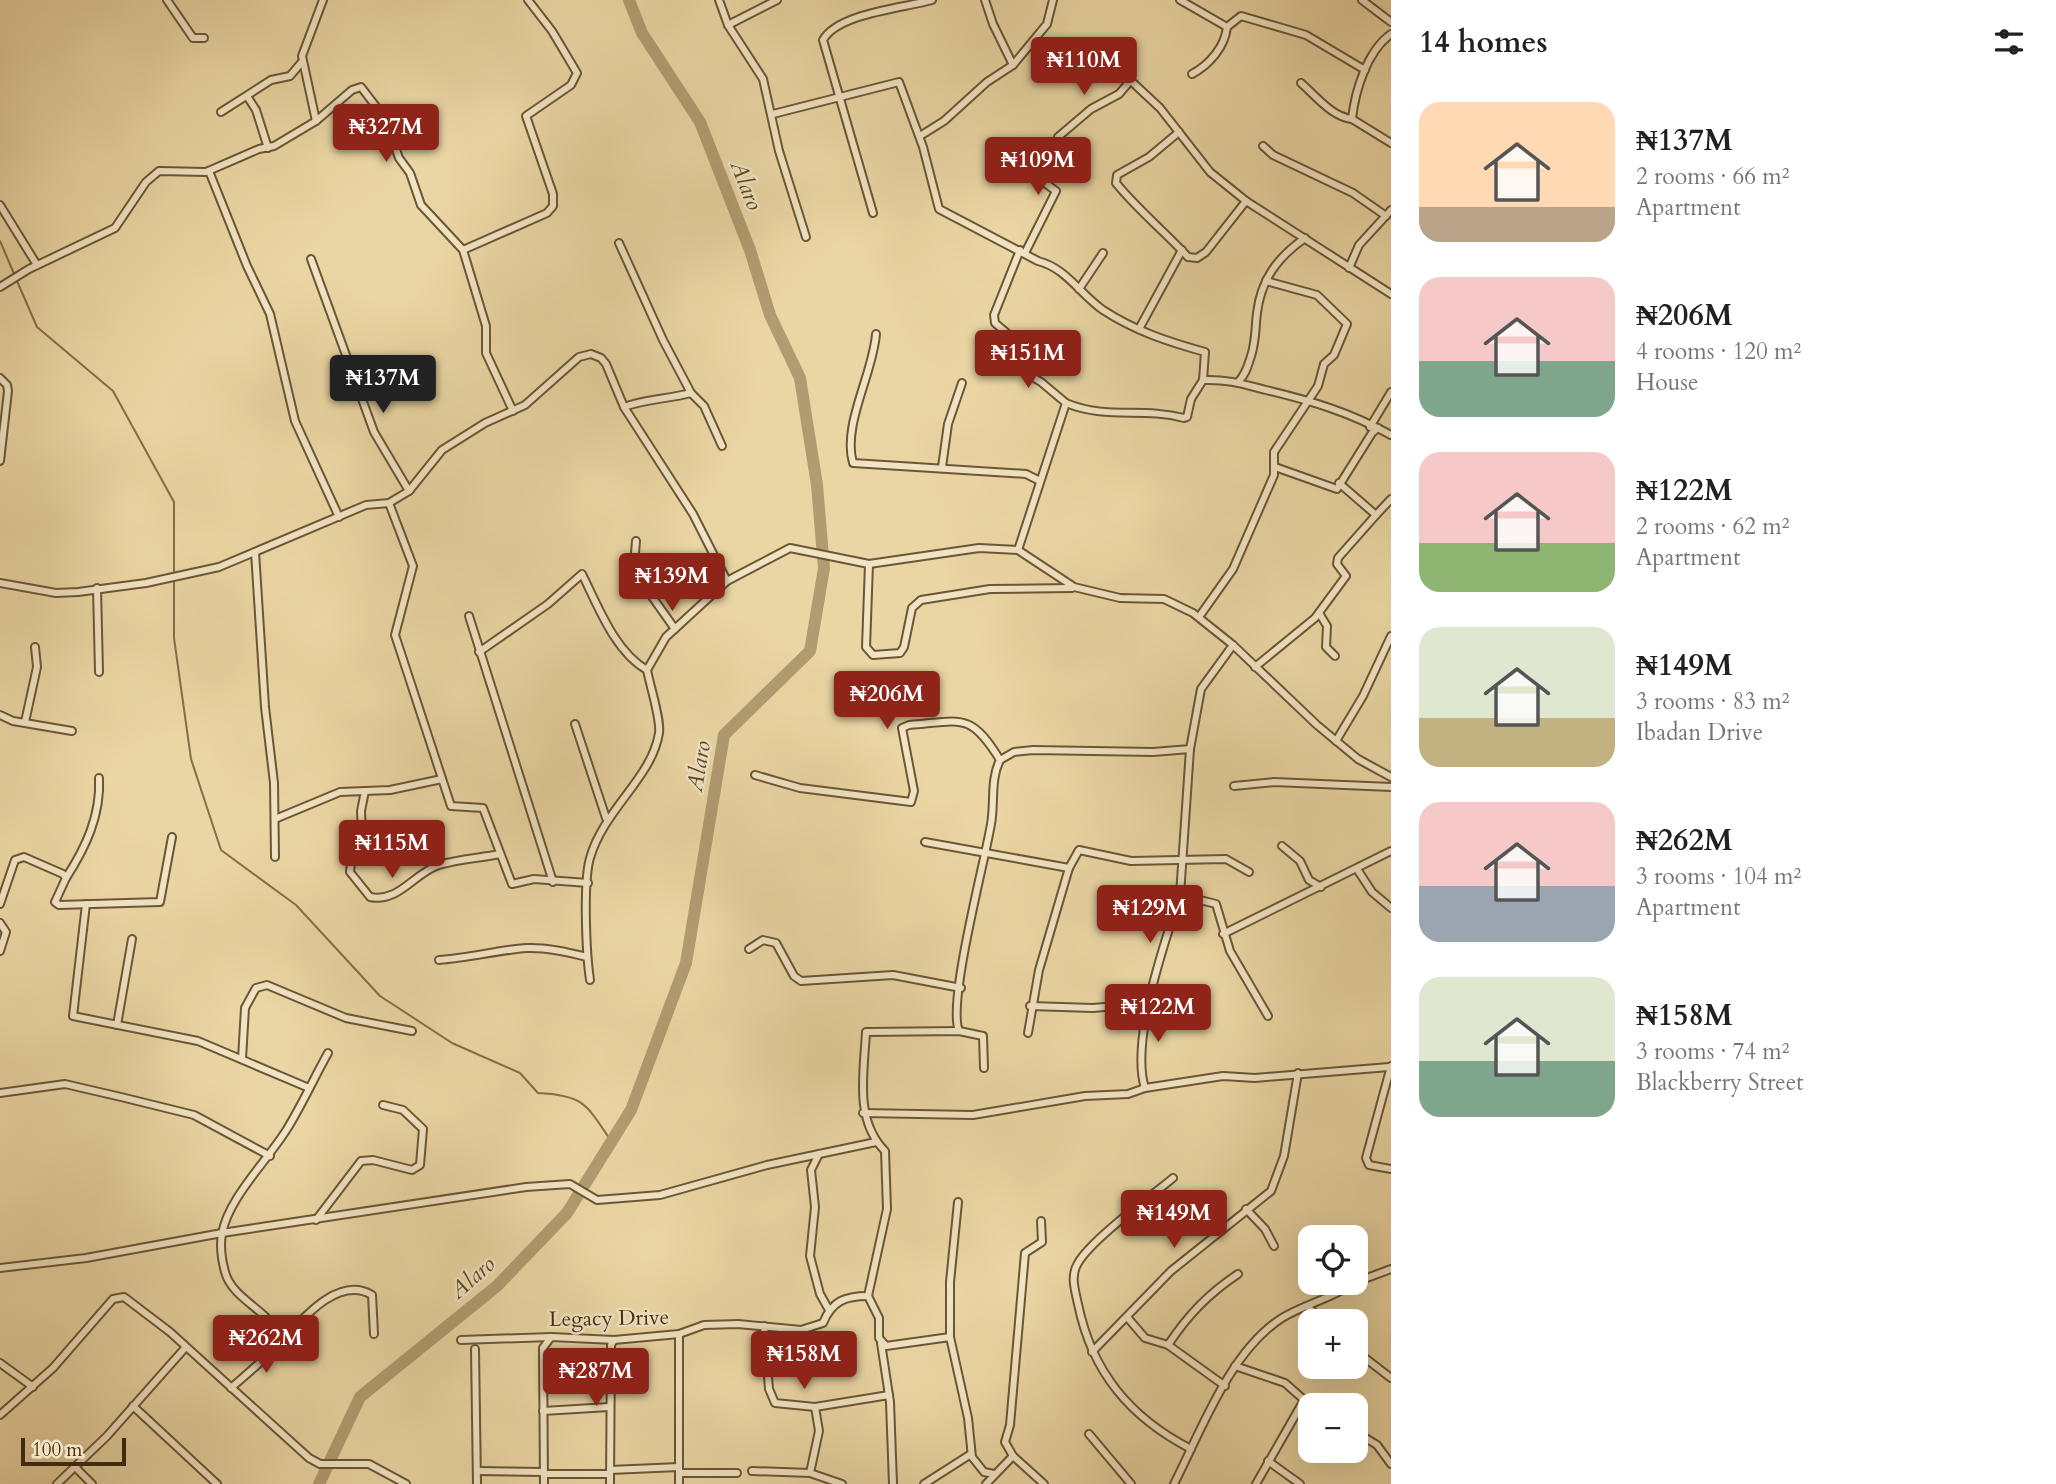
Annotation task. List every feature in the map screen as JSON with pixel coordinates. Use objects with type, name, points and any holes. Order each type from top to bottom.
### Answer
[{"type":"street","points":[[167,0],[193,38],[204,38]]},
{"type":"street","points":[[316,121],[302,63],[306,39],[323,0]]},
{"type":"street","points":[[463,250],[543,215],[553,206],[553,194],[526,116],[571,85],[577,73],[552,31],[528,0]]},
{"type":"street","points":[[719,0],[728,25],[763,79],[773,114],[779,151],[806,237]]},
{"type":"street","points":[[728,25],[777,0]]},
{"type":"street","points":[[887,0],[888,10]]},
{"type":"street","points":[[873,213],[823,48],[826,35],[852,20],[932,0]]},
{"type":"street","points":[[985,0],[993,24],[1013,65]]},
{"type":"street","points":[[920,136],[944,121],[987,82],[1013,65],[1047,24],[1053,0]]},
{"type":"street","points":[[1180,0],[1227,27]]},
{"type":"street","points":[[1362,0],[1391,22]]},
{"type":"street","points":[[1192,75],[1201,70],[1221,47],[1227,27],[1241,16],[1306,35],[1365,70]]},
{"type":"street","points":[[1352,119],[1365,70],[1377,47],[1391,34]]},
{"type":"street","points":[[221,112],[271,80],[290,76],[302,63]]},
{"type":"street","points":[[1115,66],[1160,108],[1210,172],[1246,201],[1391,294]]},
{"type":"street","points":[[1058,137],[1091,109],[1119,94],[1131,80]]},
{"type":"street","points":[[773,114],[899,82],[920,136],[936,205],[1022,251],[1038,261],[1053,264],[1101,308],[1139,329],[1169,344],[1205,352],[1203,380],[1191,398],[1187,417],[1142,411],[1111,415],[1083,410],[1066,403],[1041,382],[1007,362],[1008,334],[995,323],[994,315],[1022,251],[1056,191],[1002,152]]},
{"type":"street","points":[[1301,83],[1342,117],[1352,119],[1391,143]]},
{"type":"street","points":[[0,287],[37,265],[115,228],[146,182],[159,171],[209,171],[268,148],[316,121],[352,90],[363,88],[384,117],[421,205],[463,250],[486,326],[486,353],[513,411]]},
{"type":"street","points":[[247,96],[256,110],[268,148]]},
{"type":"street","points":[[1179,132],[1158,151],[1114,179],[1128,197],[1188,257],[1197,258],[1206,252],[1246,201]]},
{"type":"street","points":[[1263,146],[1273,155],[1389,213],[1359,245],[1349,268]]},
{"type":"street","points":[[209,171],[247,266],[270,314],[295,421],[339,517]]},
{"type":"street","points":[[0,205],[37,265]]},
{"type":"street","points":[[1243,380],[1257,335],[1258,308],[1266,281],[1281,256],[1306,238]]},
{"type":"street","points":[[619,243],[691,393],[704,406],[722,446]]},
{"type":"street","points":[[1139,329],[1182,250]]},
{"type":"street","points":[[1079,289],[1103,253]]},
{"type":"street","points":[[311,259],[374,432],[409,491]]},
{"type":"street","points":[[1199,617],[1233,569],[1275,467],[1274,452],[1318,386],[1324,364],[1336,352],[1347,323],[1317,295],[1266,281]]},
{"type":"street","points":[[876,334],[874,354],[859,400],[851,451],[853,463],[1026,474],[1040,481]]},
{"type":"street","points":[[0,583],[56,593],[157,580],[219,567],[366,505],[389,503],[409,491],[442,450],[485,423],[525,405],[585,354],[601,358],[624,407],[687,503],[727,581]]},
{"type":"street","points":[[0,378],[7,385],[8,391],[0,461]]},
{"type":"street","points":[[1203,380],[1243,380],[1309,399],[1338,412],[1352,414],[1373,429],[1391,435]]},
{"type":"street","points":[[942,467],[948,424],[962,383]]},
{"type":"street","points":[[1275,467],[1337,489],[1373,429],[1391,392]]},
{"type":"street","points":[[624,407],[640,401],[665,400],[691,393]]},
{"type":"street","points":[[1018,550],[1066,403]]},
{"type":"street","points":[[1339,483],[1376,516]]},
{"type":"street","points":[[1255,667],[1319,613],[1346,576],[1337,564],[1338,558],[1391,499]]},
{"type":"street","points":[[389,503],[412,566],[395,635],[451,806],[483,808],[512,884],[534,879],[588,883]]},
{"type":"street","points":[[636,541],[634,565],[641,581],[675,629]]},
{"type":"street","points":[[590,980],[587,957],[590,859],[606,818],[650,762],[659,731],[647,670],[666,637],[727,581],[787,548],[833,554],[869,564],[979,548],[1018,550],[1073,587]]},
{"type":"street","points":[[255,552],[275,819],[275,857]]},
{"type":"street","points":[[869,564],[865,636],[866,647],[873,655],[900,653],[912,608],[921,600],[1000,588],[1073,587],[1120,598],[1164,599],[1199,617],[1233,645],[1294,706],[1358,759],[1391,777]]},
{"type":"street","points":[[479,652],[548,604],[582,574],[634,663],[647,670]]},
{"type":"street","points":[[97,588],[99,672]]},
{"type":"street","points":[[1319,613],[1327,626],[1326,646],[1335,656]]},
{"type":"street","points":[[469,616],[553,882]]},
{"type":"street","points":[[1336,741],[1363,696],[1391,636]]},
{"type":"street","points":[[1145,1088],[1142,1070],[1149,1003],[1180,895],[1180,858],[1186,824],[1190,749],[1201,689],[1233,645]]},
{"type":"street","points":[[25,722],[37,667],[36,647]]},
{"type":"street","points":[[0,715],[72,731]]},
{"type":"street","points":[[755,775],[800,788],[911,802],[914,791],[902,728],[909,724],[960,721],[982,732],[1000,760]]},
{"type":"street","points":[[575,724],[606,818]]},
{"type":"street","points":[[959,1031],[961,988],[991,823],[993,779],[1000,760],[1014,752],[1033,750],[1153,752],[1190,749]]},
{"type":"street","points":[[100,778],[100,804],[80,857],[55,902],[160,902],[172,837]]},
{"type":"street","points":[[275,819],[340,792],[390,790],[442,779]]},
{"type":"street","points":[[1234,786],[1274,782],[1391,787]]},
{"type":"street","points":[[365,791],[361,811],[362,834],[352,854],[350,872],[370,897],[381,900],[395,894],[437,866],[500,854]]},
{"type":"street","points":[[925,842],[1069,868]]},
{"type":"street","points":[[1282,846],[1300,861],[1309,880],[1321,887]]},
{"type":"street","points":[[1028,1033],[1030,1006],[1055,909],[1069,868],[1079,850],[1131,861],[1226,859],[1249,872]]},
{"type":"street","points":[[1223,934],[1391,851]]},
{"type":"street","points":[[0,904],[15,860],[24,857],[63,874],[66,878]]},
{"type":"street","points":[[1357,870],[1372,892],[1391,908]]},
{"type":"street","points":[[1180,895],[1216,904],[1223,934],[1268,1016]]},
{"type":"street","points":[[86,904],[71,1011],[73,1016],[198,1041],[309,1088]]},
{"type":"street","points":[[0,923],[6,932],[0,951]]},
{"type":"street","points":[[117,1025],[132,939]]},
{"type":"street","points":[[749,949],[763,940],[776,943],[794,976],[802,981],[892,975],[961,988]]},
{"type":"street","points":[[439,960],[475,958],[523,948],[564,951],[587,957]]},
{"type":"street","points":[[242,1059],[245,1008],[256,988],[267,985],[346,1018],[412,1031]]},
{"type":"street","points":[[1030,1006],[1093,1008],[1149,1003]]},
{"type":"street","points":[[893,1484],[889,1395],[877,1309],[868,1296],[887,1209],[885,1151],[876,1142],[863,1113],[866,1032],[959,1031],[985,1037],[984,1068]]},
{"type":"street","points":[[281,1342],[272,1324],[251,1307],[229,1280],[222,1254],[222,1233],[242,1194],[270,1156],[328,1053]]},
{"type":"street","points":[[863,1113],[972,1115],[1085,1096],[1128,1094],[1145,1088],[1223,1076],[1255,1078],[1390,1066],[1366,1160],[1375,1167],[1391,1169]]},
{"type":"street","points":[[1093,1352],[1171,1271],[1271,1191],[1284,1156],[1298,1073]]},
{"type":"street","points":[[0,1093],[65,1084],[110,1094],[194,1115],[270,1156]]},
{"type":"street","points":[[316,1220],[361,1161],[373,1160],[412,1170],[420,1165],[423,1129],[403,1110],[383,1104]]},
{"type":"street","points":[[0,1268],[86,1258],[222,1233],[559,1185],[570,1184],[597,1200],[660,1195],[821,1152],[876,1142]]},
{"type":"street","points":[[821,1152],[811,1170],[815,1207],[810,1256],[820,1294],[829,1310]]},
{"type":"street","points":[[1173,1178],[1091,1247],[1077,1264],[1073,1281],[1082,1323],[1093,1352],[1130,1409],[1146,1423],[1191,1450]]},
{"type":"street","points":[[958,1202],[950,1279],[950,1337],[968,1418],[971,1454],[984,1472],[994,1474]]},
{"type":"street","points":[[1246,1209],[1271,1237],[1274,1246]]},
{"type":"street","points":[[1041,1221],[1042,1242],[1025,1253],[1012,1403],[1005,1442],[1013,1456],[1044,1484]]},
{"type":"street","points":[[1368,1277],[1391,1269]]},
{"type":"street","points":[[1168,1345],[1193,1311],[1214,1290],[1238,1274]]},
{"type":"street","points":[[231,1388],[316,1305],[353,1291],[368,1292],[374,1298],[374,1334]]},
{"type":"street","points":[[1174,1484],[1235,1366],[1274,1324],[1338,1295]]},
{"type":"street","name":"Legacy Drive","points":[[461,1340],[551,1337],[614,1340],[679,1334],[704,1325],[811,1329],[823,1323],[829,1310],[841,1299],[868,1296]]},
{"type":"street","points":[[0,1415],[33,1387],[117,1297],[131,1301],[309,1458],[320,1464],[375,1466],[406,1484]]},
{"type":"street","points":[[1127,1317],[1145,1338],[1168,1345],[1225,1386]]},
{"type":"street","points":[[764,1326],[769,1389],[775,1403],[815,1407],[889,1395]]},
{"type":"street","points":[[679,1334],[679,1484]]},
{"type":"street","points":[[544,1484],[543,1348],[551,1337]]},
{"type":"street","points":[[881,1343],[893,1347],[950,1337]]},
{"type":"street","points":[[610,1484],[609,1407],[611,1345],[614,1340]]},
{"type":"street","points":[[57,1484],[185,1348]]},
{"type":"street","points":[[475,1349],[477,1484]]},
{"type":"street","points":[[1368,1360],[1391,1378]]},
{"type":"street","points":[[0,1363],[33,1387]]},
{"type":"street","points":[[1235,1366],[1285,1383],[1298,1395]]},
{"type":"street","points":[[133,1406],[217,1484]]},
{"type":"street","points":[[543,1411],[609,1407]]},
{"type":"street","points":[[810,1473],[819,1431],[815,1407]]},
{"type":"street","points":[[1256,1484],[1298,1410]]},
{"type":"street","points":[[1089,1434],[1131,1484]]},
{"type":"street","points":[[1368,1439],[1377,1445],[1391,1464]]},
{"type":"street","points":[[924,1484],[971,1454]]},
{"type":"street","points":[[986,1484],[1013,1456]]},
{"type":"street","points":[[1269,1461],[1300,1484]]},
{"type":"street","points":[[75,1467],[92,1484]]},
{"type":"street","points":[[477,1471],[544,1473],[679,1470],[737,1473]]},
{"type":"street","points":[[752,1471],[810,1473],[842,1484]]},
{"type":"waterway","name":"Alaro","points":[[319,1484],[360,1397],[497,1286],[567,1213],[631,1110],[686,963],[724,735],[810,651],[824,568],[817,485],[800,378],[770,315],[750,250],[700,122],[642,33],[629,0]]},
{"type":"waterway","points":[[0,241],[15,276]]},
{"type":"waterway","points":[[17,281],[37,327],[113,391],[174,502],[174,574]]},
{"type":"waterway","points":[[174,580],[174,638],[191,759],[221,850],[296,905],[380,996],[452,1043],[520,1073],[538,1093],[565,1096],[583,1104],[611,1141]]}]
